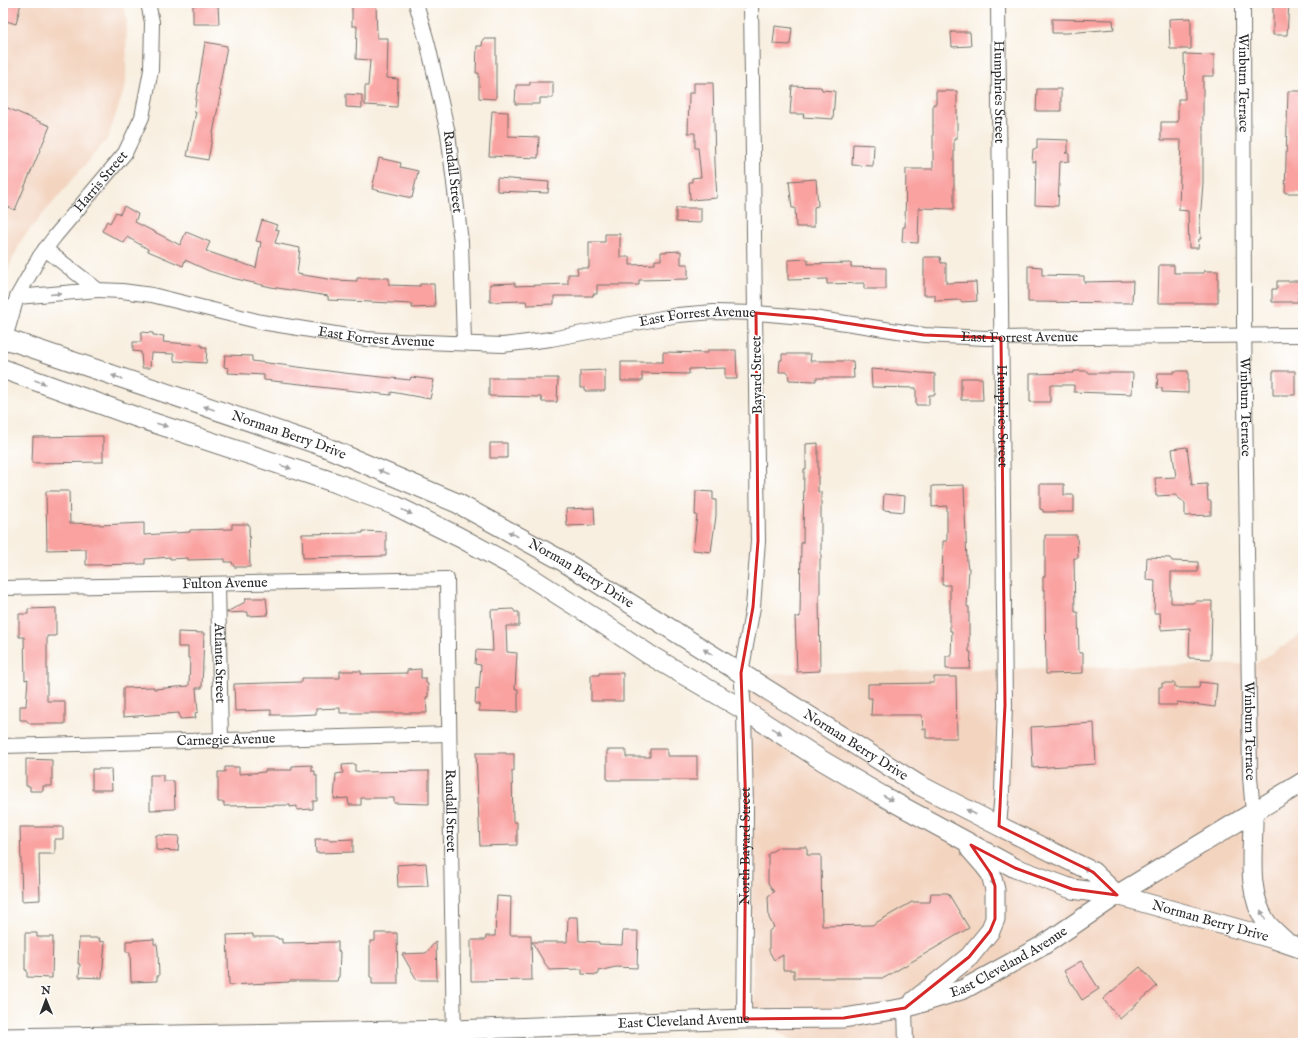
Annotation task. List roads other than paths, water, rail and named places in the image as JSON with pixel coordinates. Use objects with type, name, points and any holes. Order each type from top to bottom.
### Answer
[{"type":"main road","name":"Norman Berry Drive","points":[[4,341],[323,446],[457,503],[561,560],[919,785],[1093,872],[1117,895]]},
{"type":"main road","name":"Norman Berry Drive","points":[[3,369],[139,418],[336,483],[394,505],[459,537],[513,566],[648,654],[744,710],[830,765],[1014,868],[1072,889],[1117,895],[1296,946]]},
{"type":"main road","name":"East Cleveland Avenue","points":[[3,1038],[454,1037],[744,1019],[844,1018],[905,1008],[964,989],[1042,946],[1117,895],[1303,782]]},
{"type":"main road","points":[[1253,812],[1253,879],[1256,902],[1266,923],[1296,946]]},
{"type":"main road","points":[[905,1008],[969,957],[990,931],[995,919],[995,890],[991,874],[960,839]]},
{"type":"street","name":"Harris Street","points":[[4,341],[17,297],[45,249],[125,153],[142,117],[151,70],[152,22],[148,3]]},
{"type":"street","name":"Randall Street","points":[[416,3],[428,46],[448,133],[461,242],[464,343]]},
{"type":"street","name":"Bayard Street","points":[[741,673],[753,607],[758,541],[752,3]]},
{"type":"street","name":"Humphries Street","points":[[998,3],[1004,697],[1002,792],[999,826]]},
{"type":"street","name":"Winburn Terrace","points":[[1243,3],[1244,335],[1250,777],[1253,812]]},
{"type":"street","points":[[45,249],[98,290]]},
{"type":"street","name":"East Forrest Avenue","points":[[17,297],[98,290],[122,291],[152,295],[261,322],[366,339],[503,345],[551,339],[678,315],[714,312],[756,313],[812,318],[924,335],[1001,338],[1303,335]]},
{"type":"street","name":"Randall Street","points":[[447,580],[454,1037]]},
{"type":"street","name":"Fulton Avenue","points":[[3,588],[447,580]]},
{"type":"street","name":"Atlanta Street","points":[[218,584],[221,741]]},
{"type":"street","name":"North Bayard Street","points":[[741,673],[744,710],[746,809],[744,1019]]},
{"type":"street","name":"Carnegie Avenue","points":[[3,746],[450,734]]},
{"type":"street","points":[[905,1008],[906,1043]]}]
